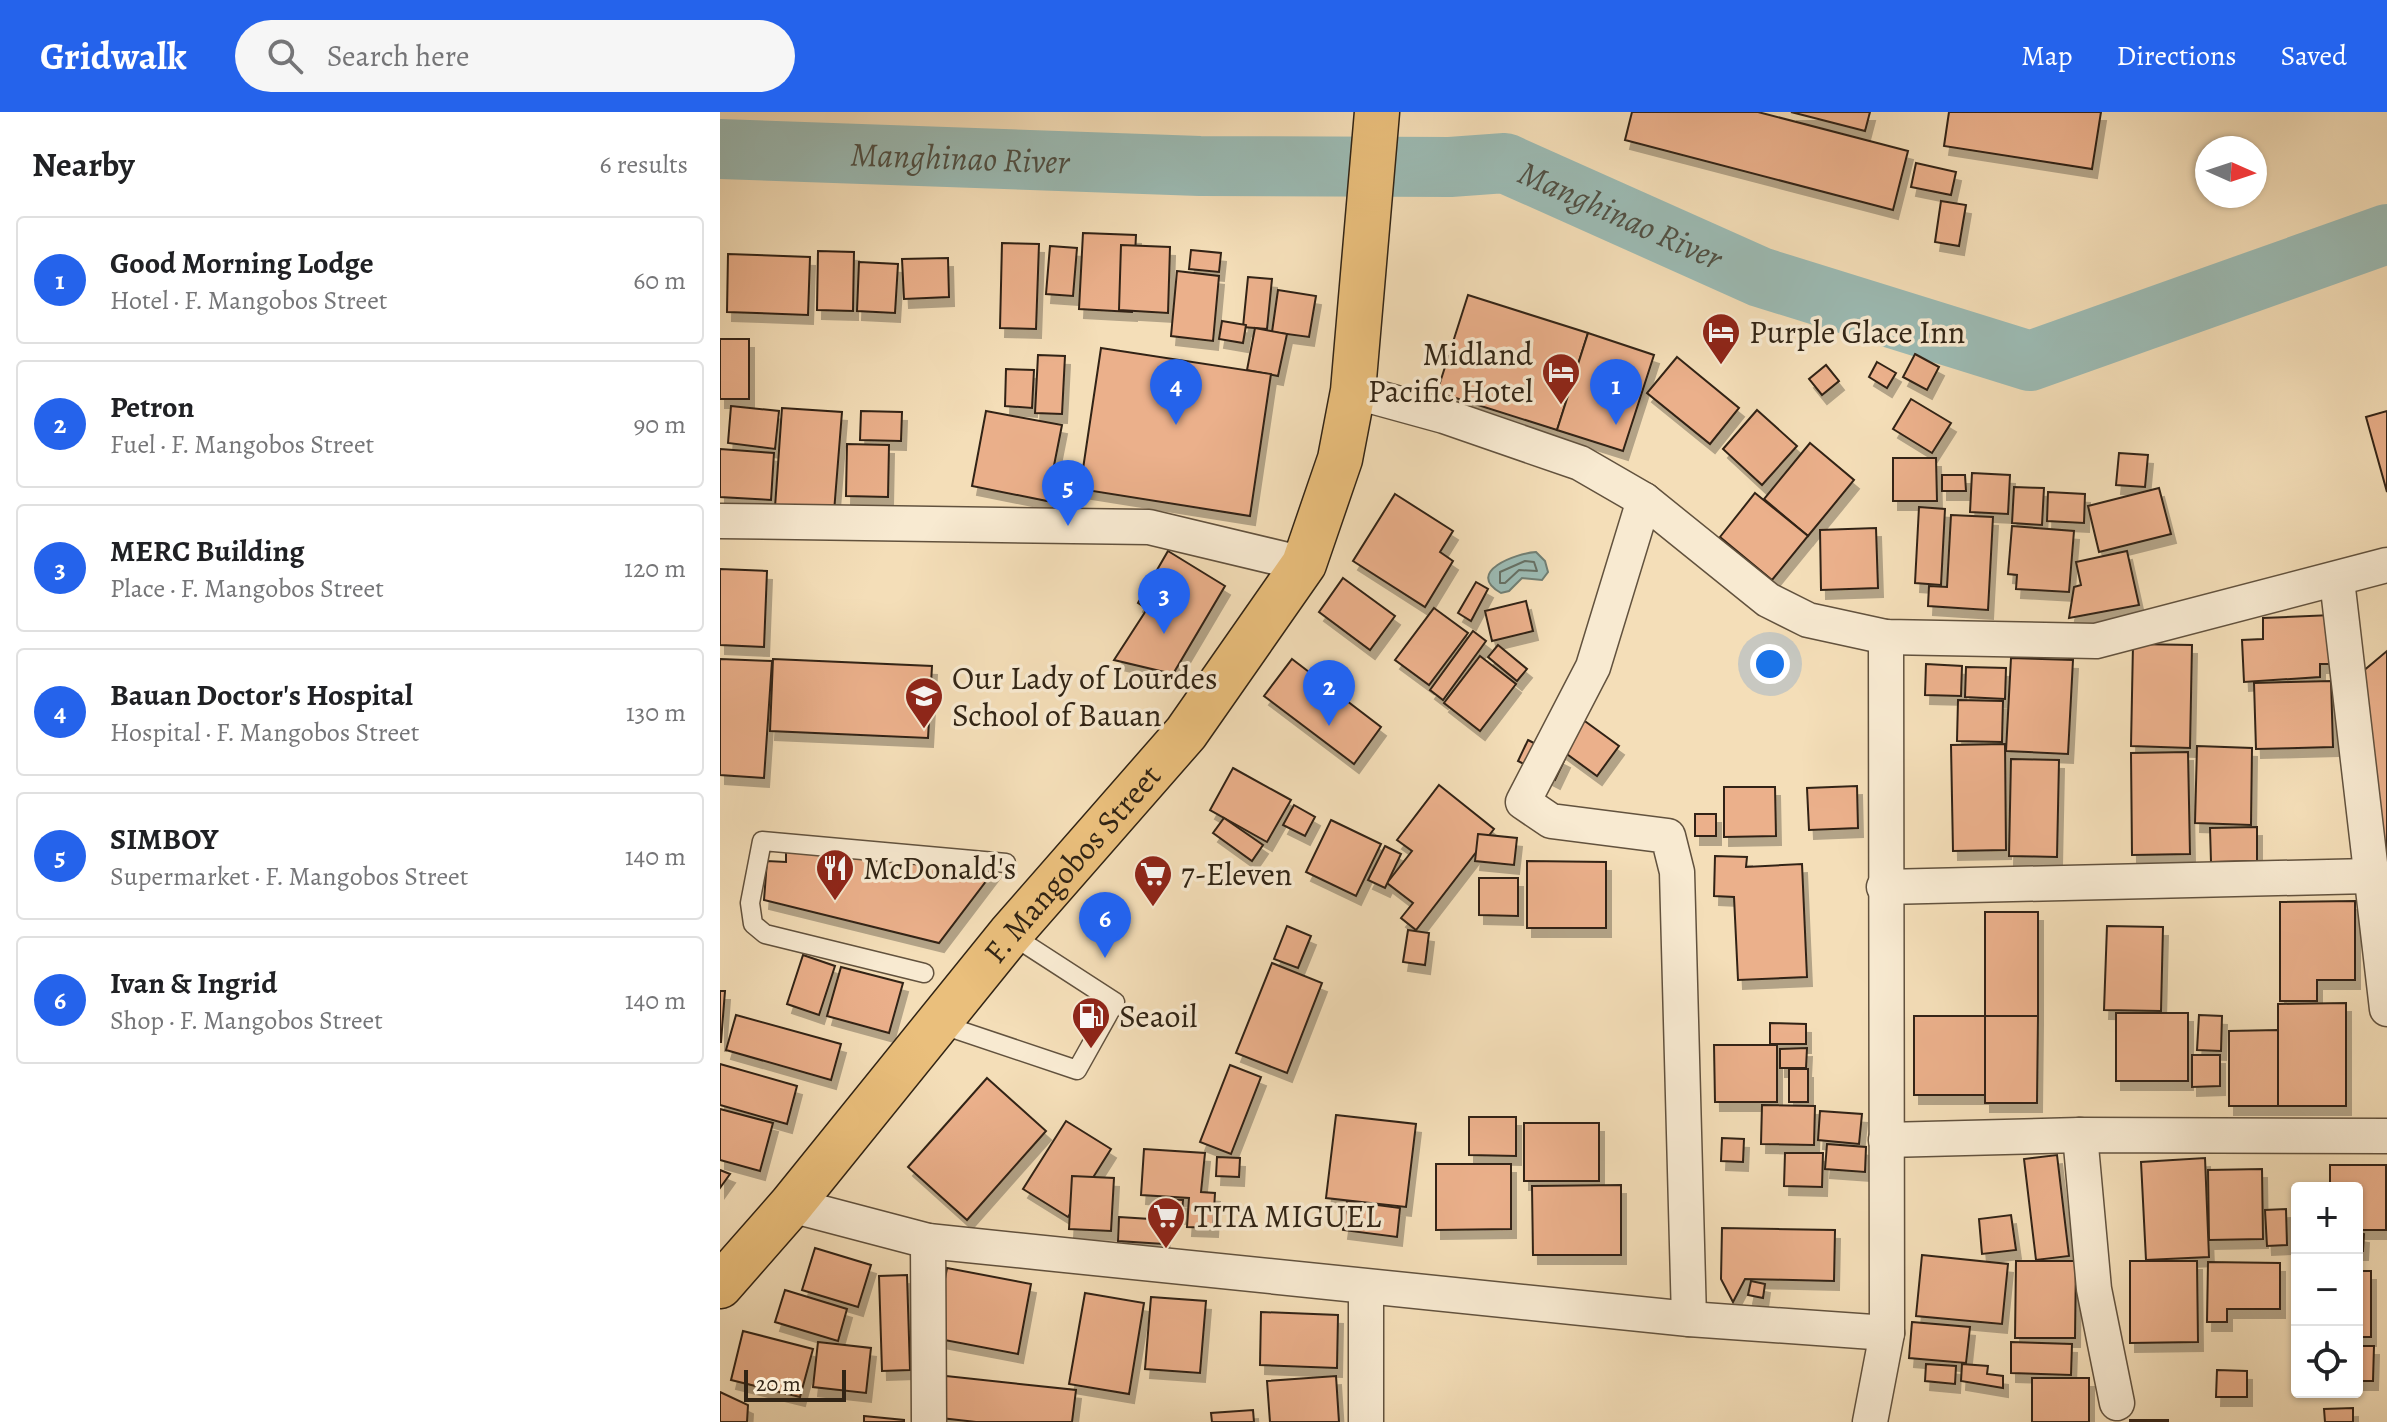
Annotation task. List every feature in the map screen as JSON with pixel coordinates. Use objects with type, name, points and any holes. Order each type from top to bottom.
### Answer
[{"type":"main road","name":"F. Mangobos Street","points":[[720,1286],[791,1205],[1010,934],[1186,733],[1304,564],[1340,459],[1353,391],[1377,115]]},
{"type":"street","points":[[1353,391],[1444,416],[1580,463],[1644,500],[1768,600],[1808,620],[1886,637],[2096,641],[2387,565]]},
{"type":"street","points":[[1644,500],[1593,667],[1523,802],[1551,821],[1668,836],[1677,872],[1689,1319]]},
{"type":"street","points":[[720,521],[1149,527],[1304,564]]},
{"type":"street","points":[[2337,580],[2387,1009]]},
{"type":"street","points":[[1870,1422],[1887,1333],[1886,637]]},
{"type":"street","points":[[1884,887],[2370,876]]},
{"type":"street","points":[[1886,1140],[2080,1135],[2387,1136]]},
{"type":"street","points":[[2080,1135],[2094,1289],[2117,1403]]},
{"type":"street","points":[[791,1205],[928,1241],[1689,1319],[1887,1333]]},
{"type":"street","points":[[928,1241],[929,1422]]},
{"type":"street","points":[[1366,1287],[1366,1422]]},
{"type":"lane","points":[[924,973],[765,934],[753,924],[750,903],[762,841],[1006,863]]},
{"type":"lane","points":[[940,1024],[1077,1070],[1115,1002],[1010,934]]},
{"type":"water","points":[[1536,552],[1545,561],[1548,572],[1542,580],[1522,578],[1509,591],[1501,593],[1491,585],[1488,578],[1498,565]]},
{"type":"building","points":[[1632,112],[1758,112],[1908,151],[1893,210],[1625,140]]},
{"type":"building","points":[[1791,112],[1870,112],[1865,131]]},
{"type":"building","points":[[1949,112],[2101,112],[2092,169],[1944,146]]},
{"type":"building","points":[[1916,163],[1956,172],[1951,195],[1911,187]]},
{"type":"building","points":[[1941,201],[1966,205],[1959,246],[1935,242]]},
{"type":"building","points":[[1083,233],[1136,235],[1132,312],[1079,309]]},
{"type":"building","points":[[1002,243],[1039,244],[1036,329],[1000,328]]},
{"type":"building","points":[[1121,245],[1170,247],[1168,313],[1119,310]]},
{"type":"building","points":[[1050,246],[1077,248],[1073,296],[1046,294]]},
{"type":"building","points":[[1191,250],[1221,253],[1219,272],[1189,269]]},
{"type":"building","points":[[818,251],[854,252],[853,311],[817,310]]},
{"type":"building","points":[[728,254],[810,257],[808,315],[727,312]]},
{"type":"building","points":[[948,258],[949,297],[904,299],[902,259]]},
{"type":"building","points":[[859,262],[898,264],[895,313],[857,311]]},
{"type":"building","points":[[1177,271],[1219,276],[1213,341],[1171,336]]},
{"type":"building","points":[[1248,277],[1272,279],[1267,329],[1243,327]]},
{"type":"building","points":[[1278,290],[1316,296],[1309,337],[1272,332]]},
{"type":"building","points":[[1468,295],[1588,333],[1557,430],[1437,392]]},
{"type":"building","points":[[1222,321],[1246,325],[1243,343],[1219,339]]},
{"type":"building","points":[[1255,328],[1287,334],[1278,376],[1247,370]]},
{"type":"building","points":[[1588,333],[1654,355],[1623,451],[1557,430]]},
{"type":"building","points":[[720,339],[749,339],[749,399],[720,399]]},
{"type":"building","points":[[1101,348],[1271,374],[1250,516],[1080,489]]},
{"type":"building","points":[[1915,354],[1939,367],[1927,390],[1903,377]]},
{"type":"building","points":[[1038,355],[1065,356],[1062,414],[1035,413]]},
{"type":"building","points":[[1677,357],[1739,408],[1710,444],[1647,393]]},
{"type":"building","points":[[1877,362],[1896,373],[1887,388],[1869,377]]},
{"type":"building","points":[[1826,365],[1839,381],[1822,395],[1809,379]]},
{"type":"building","points":[[1006,369],[1034,370],[1032,408],[1005,406]]},
{"type":"building","points":[[1911,399],[1951,423],[1932,453],[1893,429]]},
{"type":"building","points":[[731,406],[779,411],[775,449],[728,443]]},
{"type":"building","points":[[782,408],[842,412],[834,512],[775,507]]},
{"type":"building","points":[[1757,410],[1797,446],[1762,485],[1723,449]]},
{"type":"building","points":[[861,411],[902,412],[901,441],[860,440]]},
{"type":"building","points":[[986,411],[1062,425],[1047,501],[972,486]]},
{"type":"building","points":[[2387,411],[2387,492],[2366,417]]},
{"type":"building","points":[[1810,443],[1854,480],[1808,536],[1764,499]]},
{"type":"building","points":[[847,444],[889,445],[888,497],[846,496]]},
{"type":"building","points":[[720,449],[774,453],[771,500],[720,497]]},
{"type":"building","points":[[2119,453],[2148,455],[2145,487],[2116,485]]},
{"type":"building","points":[[1893,458],[1936,458],[1937,501],[1893,501]]},
{"type":"building","points":[[1972,473],[2010,475],[2008,514],[1970,512]]},
{"type":"building","points":[[1942,475],[1965,475],[1966,491],[1942,491]]},
{"type":"building","points":[[2014,487],[2044,488],[2042,525],[2012,523]]},
{"type":"building","points":[[2159,488],[2171,534],[2099,552],[2088,506]]},
{"type":"building","points":[[2048,492],[2085,494],[2084,523],[2047,521]]},
{"type":"building","points":[[1755,493],[1808,536],[1772,580],[1720,537]]},
{"type":"building","points":[[1395,494],[1453,531],[1440,552],[1453,561],[1425,607],[1353,561]]},
{"type":"building","points":[[1919,507],[1945,509],[1941,585],[1915,583]]},
{"type":"building","points":[[1951,515],[1993,517],[1988,610],[1928,606],[1929,586],[1947,587]]},
{"type":"building","points":[[2012,526],[2074,531],[2069,592],[2016,589],[2017,575],[2008,574]]},
{"type":"building","points":[[1876,528],[1878,588],[1821,590],[1820,530]]},
{"type":"building","points":[[1168,551],[1225,586],[1173,674],[1114,660],[1147,609],[1138,603]]},
{"type":"building","points":[[2127,551],[2139,605],[2069,618],[2074,587],[2081,585],[2076,562]]},
{"type":"building","points":[[720,569],[767,571],[764,647],[720,645]]},
{"type":"building","points":[[1343,578],[1395,616],[1370,650],[1319,612]]},
{"type":"building","points":[[1476,582],[1488,589],[1471,621],[1458,613]]},
{"type":"building","points":[[1526,601],[1533,631],[1492,641],[1485,611]]},
{"type":"building","points":[[1434,608],[1468,633],[1429,685],[1395,660]]},
{"type":"building","points":[[2332,615],[2334,664],[2320,664],[2320,677],[2244,682],[2242,640],[2263,639],[2263,618]]},
{"type":"building","points":[[1473,631],[1486,641],[1443,700],[1430,690]]},
{"type":"building","points":[[2133,644],[2192,645],[2190,748],[2131,746]]},
{"type":"building","points":[[1498,645],[1527,669],[1517,681],[1488,657]]},
{"type":"building","points":[[2387,651],[2387,877],[2349,683]]},
{"type":"building","points":[[1480,656],[1516,684],[1480,731],[1444,703]]},
{"type":"building","points":[[2011,658],[2073,660],[2068,754],[2006,751]]},
{"type":"building","points":[[720,659],[772,661],[764,778],[720,775]]},
{"type":"building","points":[[773,659],[932,666],[928,738],[770,731]]},
{"type":"building","points":[[1292,659],[1381,727],[1354,764],[1264,696]]},
{"type":"building","points":[[1926,664],[1962,666],[1961,696],[1925,695]]},
{"type":"building","points":[[1966,667],[2006,668],[2005,699],[1965,697]]},
{"type":"building","points":[[2331,681],[2333,747],[2256,749],[2254,683]]},
{"type":"building","points":[[1958,700],[2003,701],[2002,742],[1957,741]]},
{"type":"building","points":[[1571,711],[1619,746],[1597,776],[1549,741]]},
{"type":"building","points":[[1528,740],[1565,759],[1555,780],[1518,761]]},
{"type":"building","points":[[2005,744],[2006,850],[1953,851],[1951,745]]},
{"type":"building","points":[[2197,746],[2252,748],[2251,825],[2195,823]]},
{"type":"building","points":[[2188,752],[2190,854],[2132,855],[2131,753]]},
{"type":"building","points":[[2011,759],[2059,760],[2057,857],[2009,856]]},
{"type":"building","points":[[1233,768],[1291,800],[1267,842],[1210,810]]},
{"type":"building","points":[[1439,785],[1494,829],[1416,930],[1401,918],[1413,903],[1387,883],[1412,851],[1397,840]]},
{"type":"building","points":[[1857,786],[1858,828],[1809,830],[1807,788]]},
{"type":"building","points":[[1724,787],[1775,787],[1776,836],[1724,837]]},
{"type":"building","points":[[1294,805],[1315,817],[1305,836],[1283,825]]},
{"type":"building","points":[[1695,814],[1716,814],[1716,836],[1695,836]]},
{"type":"building","points":[[1224,818],[1263,845],[1252,861],[1213,833]]},
{"type":"building","points":[[1331,820],[1381,844],[1356,896],[1306,872]]},
{"type":"building","points":[[2257,827],[2257,861],[2211,862],[2210,828]]},
{"type":"building","points":[[1478,834],[1517,838],[1514,865],[1475,861]]},
{"type":"building","points":[[1385,846],[1401,854],[1385,888],[1368,880]]},
{"type":"building","points":[[786,848],[996,868],[939,943],[764,900],[767,861],[786,862]]},
{"type":"building","points":[[1715,856],[1747,857],[1746,867],[1802,864],[1807,977],[1738,980],[1734,897],[1714,896]]},
{"type":"building","points":[[1527,861],[1606,862],[1606,928],[1527,928]]},
{"type":"building","points":[[1479,878],[1518,878],[1518,916],[1479,915]]},
{"type":"building","points":[[2355,901],[2355,980],[2317,980],[2317,1001],[2280,1001],[2280,902]]},
{"type":"building","points":[[1985,912],[2038,912],[2038,1016],[1985,1016]]},
{"type":"building","points":[[1287,926],[1311,936],[1298,968],[1274,959]]},
{"type":"building","points":[[2107,926],[2163,927],[2161,1011],[2104,1010]]},
{"type":"building","points":[[1408,930],[1429,933],[1425,965],[1403,962]]},
{"type":"building","points":[[803,955],[835,966],[819,1015],[787,1004]]},
{"type":"building","points":[[1272,963],[1322,983],[1287,1073],[1236,1053]]},
{"type":"building","points":[[841,967],[903,983],[889,1033],[827,1016]]},
{"type":"building","points":[[720,991],[725,991],[721,1042],[720,1042]]},
{"type":"building","points":[[2346,1003],[2346,1106],[2278,1106],[2278,1004]]},
{"type":"building","points":[[2116,1013],[2188,1013],[2188,1081],[2116,1081]]},
{"type":"building","points":[[736,1015],[841,1044],[831,1080],[726,1050]]},
{"type":"building","points":[[2199,1015],[2222,1016],[2221,1051],[2197,1050]]},
{"type":"building","points":[[1914,1016],[1985,1016],[1985,1095],[1914,1095]]},
{"type":"building","points":[[1985,1016],[2038,1016],[2037,1103],[1985,1103]]},
{"type":"building","points":[[1770,1023],[1806,1024],[1806,1044],[1770,1044]]},
{"type":"building","points":[[2278,1030],[2278,1106],[2229,1106],[2229,1031]]},
{"type":"building","points":[[1714,1045],[1777,1045],[1777,1102],[1715,1102]]},
{"type":"building","points":[[1807,1048],[1806,1068],[1780,1068],[1780,1049]]},
{"type":"building","points":[[2192,1055],[2220,1055],[2220,1086],[2192,1087]]},
{"type":"building","points":[[720,1064],[797,1086],[787,1124],[720,1105]]},
{"type":"building","points":[[1230,1065],[1261,1077],[1231,1154],[1200,1142]]},
{"type":"building","points":[[1789,1069],[1808,1069],[1808,1102],[1789,1102]]},
{"type":"building","points":[[987,1078],[1046,1131],[967,1220],[908,1167]]},
{"type":"building","points":[[1762,1105],[1815,1106],[1814,1145],[1761,1144]]},
{"type":"building","points":[[720,1109],[773,1123],[760,1171],[720,1160]]},
{"type":"building","points":[[1820,1111],[1862,1114],[1859,1144],[1818,1140]]},
{"type":"building","points":[[1336,1115],[1416,1124],[1406,1207],[1326,1198]]},
{"type":"building","points":[[1469,1117],[1516,1117],[1516,1156],[1469,1155]]},
{"type":"building","points":[[1066,1121],[1111,1149],[1068,1217],[1023,1189]]},
{"type":"building","points":[[1524,1123],[1599,1123],[1599,1181],[1524,1181]]},
{"type":"building","points":[[1722,1138],[1744,1139],[1743,1162],[1721,1161]]},
{"type":"building","points":[[1827,1144],[1866,1147],[1865,1172],[1825,1169]]},
{"type":"building","points":[[1144,1149],[1205,1153],[1201,1192],[1215,1193],[1213,1228],[1187,1227],[1189,1198],[1141,1195]]},
{"type":"building","points":[[1785,1153],[1823,1153],[1822,1187],[1784,1186]]},
{"type":"building","points":[[2057,1155],[2069,1256],[2036,1260],[2024,1159]]},
{"type":"building","points":[[1217,1157],[1240,1158],[1239,1177],[1216,1176]]},
{"type":"building","points":[[2205,1158],[2209,1257],[2146,1260],[2141,1162]]},
{"type":"building","points":[[1436,1164],[1511,1164],[1511,1229],[1436,1230]]},
{"type":"building","points":[[2330,1165],[2386,1165],[2386,1230],[2363,1230],[2363,1182],[2330,1182]]},
{"type":"building","points":[[2262,1169],[2263,1239],[2209,1240],[2208,1170]]},
{"type":"building","points":[[720,1170],[730,1174],[720,1188]]},
{"type":"building","points":[[1072,1176],[1114,1178],[1111,1231],[1069,1229]]},
{"type":"building","points":[[1621,1185],[1621,1255],[1533,1255],[1532,1186]]},
{"type":"building","points":[[1162,1199],[1183,1200],[1182,1215],[1162,1214]]},
{"type":"building","points":[[1347,1201],[1400,1208],[1397,1237],[1343,1230]]},
{"type":"building","points":[[2286,1209],[2287,1245],[2267,1246],[2265,1210]]},
{"type":"building","points":[[2011,1215],[2016,1250],[1982,1254],[1979,1219]]},
{"type":"building","points":[[1119,1217],[1166,1220],[1164,1244],[1118,1241]]},
{"type":"building","points":[[1722,1228],[1835,1230],[1834,1281],[1745,1279],[1733,1302],[1721,1279]]},
{"type":"building","points":[[815,1248],[871,1265],[858,1307],[802,1290]]},
{"type":"building","points":[[1922,1255],[2008,1264],[2002,1324],[1916,1316]]},
{"type":"building","points":[[2016,1261],[2076,1261],[2075,1338],[2015,1338]]},
{"type":"building","points":[[2130,1261],[2197,1261],[2198,1342],[2130,1343]]},
{"type":"building","points":[[2208,1262],[2280,1263],[2280,1309],[2227,1309],[2227,1322],[2207,1322]]},
{"type":"building","points":[[947,1268],[1031,1284],[1018,1354],[934,1338]]},
{"type":"building","points":[[2363,1271],[2371,1271],[2371,1337],[2363,1337]]},
{"type":"building","points":[[907,1275],[910,1370],[882,1371],[879,1276]]},
{"type":"building","points":[[1751,1281],[1765,1284],[1763,1298],[1748,1295]]},
{"type":"building","points":[[785,1290],[847,1309],[838,1341],[775,1322]]},
{"type":"building","points":[[1085,1293],[1144,1303],[1129,1394],[1069,1384]]},
{"type":"building","points":[[1151,1297],[1206,1301],[1200,1373],[1145,1369]]},
{"type":"building","points":[[1261,1312],[1338,1315],[1337,1368],[1260,1365]]},
{"type":"building","points":[[1912,1322],[1970,1327],[1966,1363],[1909,1358]]},
{"type":"building","points":[[743,1331],[813,1349],[800,1397],[731,1380]]},
{"type":"building","points":[[818,1342],[871,1348],[866,1393],[813,1387]]},
{"type":"building","points":[[2011,1342],[2072,1344],[2071,1375],[2011,1373]]},
{"type":"building","points":[[2363,1346],[2374,1346],[2373,1381],[2363,1381]]},
{"type":"building","points":[[1926,1364],[1956,1366],[1955,1384],[1925,1381]]},
{"type":"building","points":[[1962,1364],[1988,1366],[1987,1374],[2003,1376],[2003,1388],[1961,1381]]},
{"type":"building","points":[[2217,1370],[2247,1371],[2247,1397],[2216,1397]]},
{"type":"building","points":[[946,1376],[1076,1390],[1072,1422],[976,1422],[941,1418]]},
{"type":"building","points":[[1336,1376],[1339,1422],[1270,1422],[1267,1381]]},
{"type":"building","points":[[2032,1378],[2089,1378],[2089,1422],[2032,1422]]},
{"type":"building","points":[[720,1392],[748,1405],[747,1422],[720,1422]]},
{"type":"building","points":[[2353,1408],[2353,1422],[2325,1422],[2324,1409]]},
{"type":"building","points":[[1253,1410],[1254,1422],[1212,1422],[1211,1413]]},
{"type":"building","points":[[864,1416],[904,1420],[904,1422],[864,1422]]},
{"type":"building","points":[[2168,1420],[2168,1422],[2130,1422]]},
{"type":"waterway","name":"Manghinao River","points":[[720,149],[1200,166],[1450,167],[1505,163],[1760,277],[2030,361],[2387,234]]},
{"type":"place","name":"Purple Glace Inn","points":[[1721,366]]},
{"type":"place","name":"Midland Pacific Hotel","points":[[1561,406]]},
{"type":"place","name":"Bauan Doctor's Hospital","points":[[1176,425]]},
{"type":"place","name":"Good Morning Lodge","points":[[1616,425]]},
{"type":"place","name":"SIMBOY","points":[[1068,526]]},
{"type":"place","name":"MERC Building","points":[[1164,634]]},
{"type":"place","name":"Petron","points":[[1329,726]]},
{"type":"place","name":"Our Lady of Lourdes School of Bauan","points":[[924,730]]},
{"type":"place","name":"McDonald's","points":[[835,902]]},
{"type":"place","name":"7-Eleven","points":[[1153,908]]},
{"type":"place","name":"Ivan & Ingrid","points":[[1105,958]]},
{"type":"place","name":"Seaoil","points":[[1091,1050]]},
{"type":"place","name":"TITA MIGUEL","points":[[1166,1250]]}]
